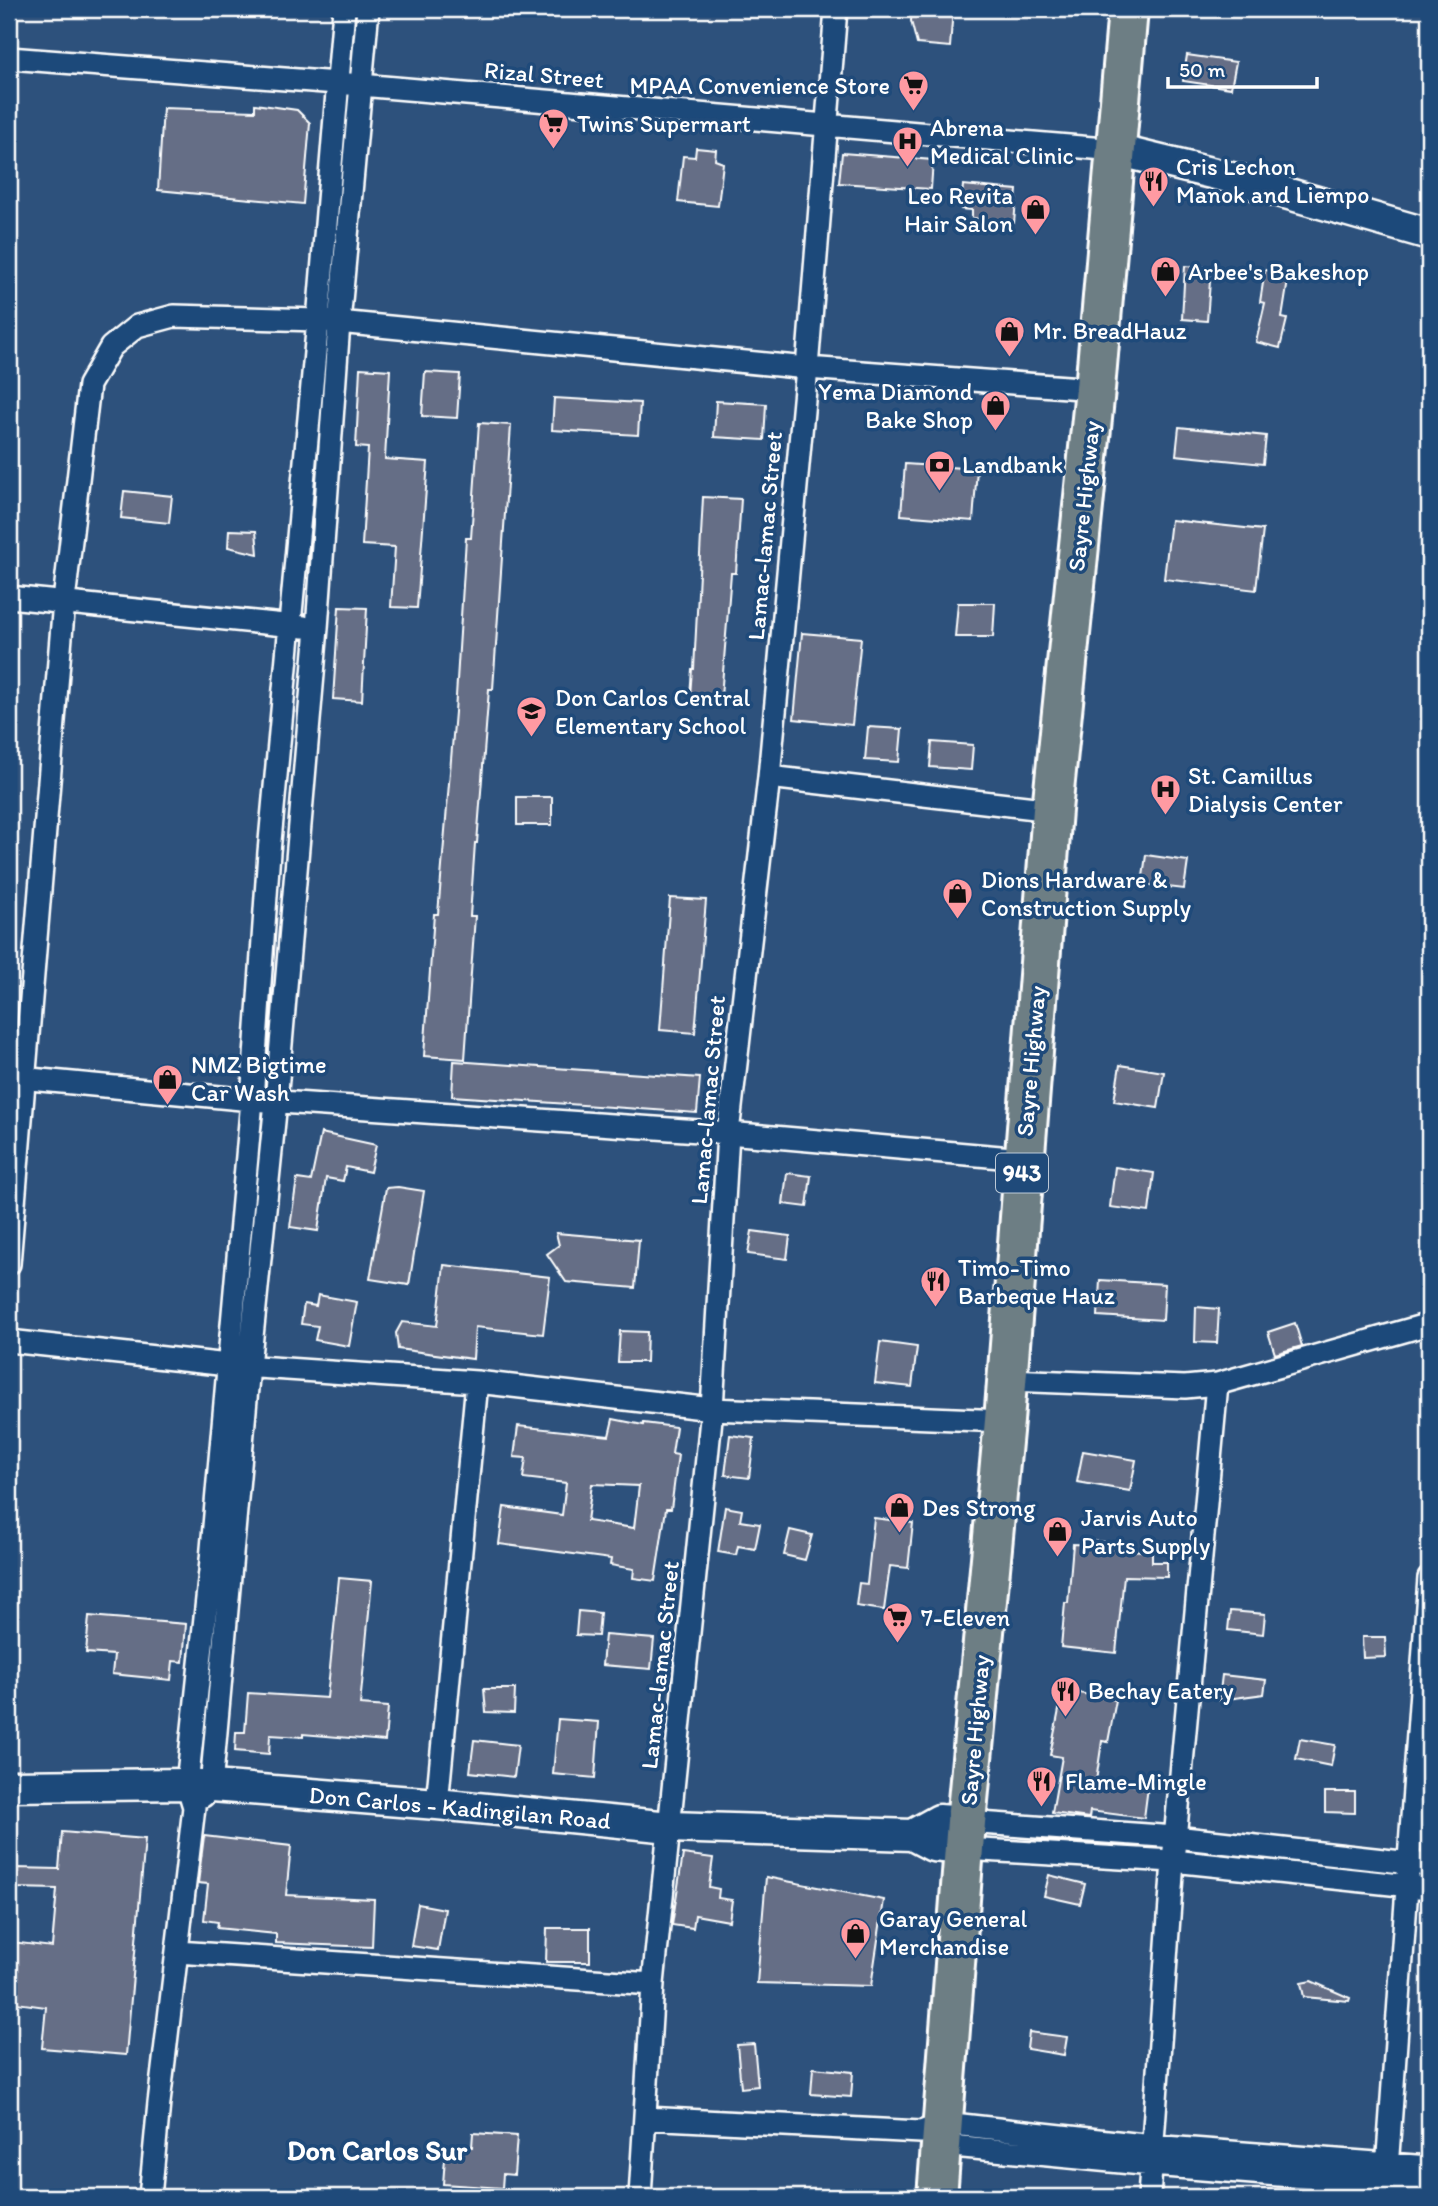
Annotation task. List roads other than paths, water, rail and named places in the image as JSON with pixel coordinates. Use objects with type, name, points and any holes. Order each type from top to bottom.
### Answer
[{"type":"highway","name":"Sayre Highway","points":[[937,2197],[936,2134],[1004,1421],[1052,810],[1095,389],[1128,9]]},
{"type":"main road","points":[[1116,150],[1240,180],[1429,234]]},
{"type":"main road","name":"Don Carlos - Kadingilan Road","points":[[9,1786],[438,1804],[670,1827],[912,1835],[933,1846],[965,1835]]},
{"type":"street","points":[[150,2197],[197,1792],[239,1365],[276,1102],[317,628],[337,83],[344,9]]},
{"type":"street","points":[[239,1365],[252,1100],[269,852],[289,625],[362,86],[368,9]]},
{"type":"street","name":"Lamac-lamac Street","points":[[640,2197],[653,1984],[712,1409],[728,1133],[769,777],[807,368],[836,9]]},
{"type":"street","name":"Rizal Street","points":[[9,58],[337,83],[1116,150]]},
{"type":"street","points":[[9,1264],[17,1078],[64,601],[89,385],[111,347],[136,326],[174,316],[329,322],[807,368],[1095,389]]},
{"type":"street","points":[[9,597],[317,628]]},
{"type":"street","points":[[769,777],[1052,810]]},
{"type":"street","points":[[17,1078],[276,1102],[728,1133],[1023,1159]]},
{"type":"street","points":[[1006,1380],[1185,1387],[1217,1384],[1429,1324]]},
{"type":"street","points":[[9,1341],[239,1365],[477,1382],[712,1409],[1004,1421]]},
{"type":"street","points":[[438,1804],[477,1382]]},
{"type":"street","points":[[1149,2197],[1175,1837],[1217,1384]]},
{"type":"street","points":[[1386,2181],[1407,1886],[1419,1864],[1429,1578]]},
{"type":"street","points":[[965,1835],[1175,1837],[1419,1864]]},
{"type":"street","points":[[965,1835],[1173,1861],[1429,1888]]},
{"type":"street","points":[[177,1952],[653,1984]]},
{"type":"street","points":[[645,2118],[936,2134],[1152,2155],[1429,2188]]},
{"type":"street","points":[[1386,2181],[1429,2167]]},
{"type":"place","name":"MPAA Convenience Store","points":[[913,113]]},
{"type":"place","name":"Twins Supermart","points":[[554,151]]},
{"type":"place","name":"Abrena Medical Clinic","points":[[907,169]]},
{"type":"place","name":"Cris Lechon Manok and Liempo","points":[[1153,208]]},
{"type":"place","name":"Leo Revita Hair Salon","points":[[1036,237]]},
{"type":"place","name":"Arbee's Bakeshop","points":[[1165,299]]},
{"type":"place","name":"Mr. BreadHauz","points":[[1010,358]]},
{"type":"place","name":"Yema Diamond Bake Shop","points":[[996,433]]},
{"type":"place","name":"Landbank","points":[[939,492]]},
{"type":"place","name":"Don Carlos Central Elementary School","points":[[532,739]]},
{"type":"place","name":"St. Camillus Dialysis Center","points":[[1165,817]]},
{"type":"place","name":"Dions Hardware & Construction Supply","points":[[958,921]]},
{"type":"place","name":"NMZ Bigtime Car Wash","points":[[168,1106]]},
{"type":"place","name":"Timo-Timo Barbeque Hauz","points":[[935,1309]]},
{"type":"place","name":"Des Strong","points":[[899,1535]]},
{"type":"place","name":"Jarvis Auto Parts Supply","points":[[1058,1559]]},
{"type":"place","name":"7-Eleven","points":[[898,1645]]},
{"type":"place","name":"Bechay Eatery","points":[[1065,1718]]},
{"type":"place","name":"Flame-Mingle","points":[[1042,1809]]},
{"type":"place","name":"Garay General Merchandise","points":[[856,1960]]},
{"type":"district","name":"Don Carlos Sur","points":[[377,2150]]}]
